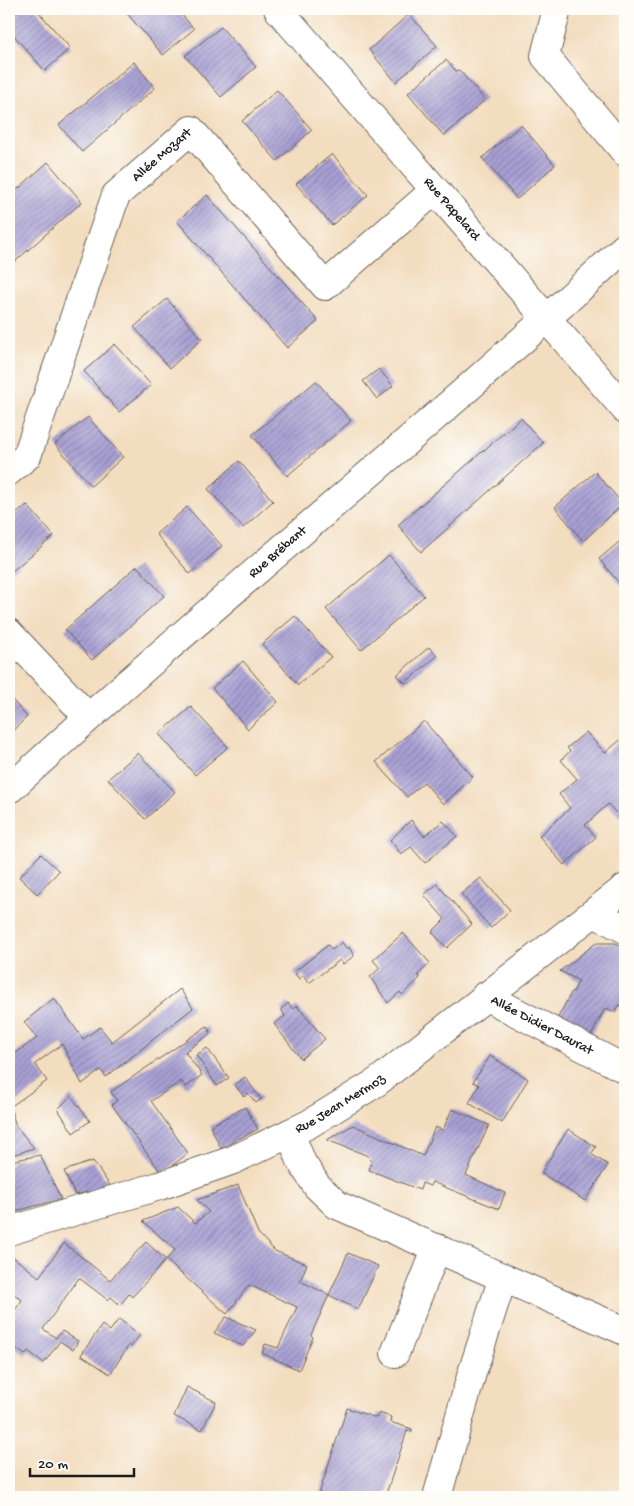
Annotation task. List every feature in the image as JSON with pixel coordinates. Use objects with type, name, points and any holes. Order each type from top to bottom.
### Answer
[{"type":"street","name":"Rue Papelard","points":[[278,9],[625,409]]},
{"type":"street","points":[[558,9],[545,56],[625,152]]},
{"type":"street","name":"Allée Mozart","points":[[9,472],[27,456],[116,195],[191,130],[325,286],[436,190]]},
{"type":"street","name":"Rue Brébant","points":[[11,788],[88,717],[547,319],[625,246]]},
{"type":"street","points":[[9,633],[88,717]]},
{"type":"street","name":"Rue Jean Mermoz","points":[[9,1231],[159,1186],[233,1160],[308,1124],[377,1082],[625,888]]},
{"type":"street","points":[[594,913],[625,929]]},
{"type":"street","name":"Allée Didier Daurat","points":[[485,996],[625,1069]]},
{"type":"street","points":[[290,1133],[302,1163],[318,1186],[337,1204],[625,1331]]},
{"type":"street","points":[[395,1353],[437,1248]]},
{"type":"street","points":[[437,1497],[472,1373],[503,1278]]},
{"type":"building","points":[[9,9],[36,9],[70,48],[45,71],[9,30]]},
{"type":"building","points":[[123,9],[177,9],[194,29],[163,55]]},
{"type":"building","points":[[409,14],[437,46],[396,82],[369,50]]},
{"type":"building","points":[[221,27],[256,67],[221,97],[185,56]]},
{"type":"building","points":[[446,60],[456,71],[459,70],[485,100],[444,136],[408,93]]},
{"type":"building","points":[[134,62],[155,88],[82,152],[59,125]]},
{"type":"building","points":[[277,90],[312,130],[277,161],[242,121]]},
{"type":"building","points":[[521,125],[555,165],[517,199],[482,158]]},
{"type":"building","points":[[332,154],[368,195],[332,225],[296,184]]},
{"type":"building","points":[[48,162],[82,202],[9,267],[9,197]]},
{"type":"building","points":[[207,195],[318,321],[287,348],[177,221]]},
{"type":"building","points":[[167,299],[202,339],[170,368],[134,327]]},
{"type":"building","points":[[115,344],[151,385],[119,412],[84,371]]},
{"type":"building","points":[[379,369],[393,386],[377,399],[363,381]]},
{"type":"building","points":[[316,381],[351,421],[287,476],[252,435]]},
{"type":"building","points":[[88,417],[123,457],[91,486],[55,444]]},
{"type":"building","points":[[521,418],[543,443],[421,552],[398,525]]},
{"type":"building","points":[[239,461],[273,501],[243,528],[208,489]]},
{"type":"building","points":[[595,472],[623,504],[583,541],[555,507]]},
{"type":"building","points":[[27,505],[54,536],[11,572],[9,569],[9,520]]},
{"type":"building","points":[[187,507],[222,546],[190,574],[156,534]]},
{"type":"building","points":[[625,537],[625,590],[599,559]]},
{"type":"building","points":[[389,555],[424,596],[361,650],[326,609]]},
{"type":"building","points":[[137,566],[164,596],[92,660],[65,630]]},
{"type":"building","points":[[295,616],[331,657],[298,685],[262,644]]},
{"type":"building","points":[[429,647],[437,656],[405,683],[397,675]]},
{"type":"building","points":[[243,661],[278,702],[248,729],[212,688]]},
{"type":"building","points":[[9,696],[27,717],[9,734]]},
{"type":"building","points":[[191,707],[228,747],[195,775],[159,734]]},
{"type":"building","points":[[424,721],[473,777],[443,804],[424,782],[407,797],[376,762]]},
{"type":"building","points":[[586,732],[605,753],[625,736],[625,823],[608,804],[585,825],[596,837],[564,865],[539,836],[570,808],[559,794],[577,779],[561,760],[570,751],[567,748]]},
{"type":"building","points":[[138,753],[175,792],[145,819],[108,779]]},
{"type":"building","points":[[411,820],[424,836],[443,821],[457,836],[425,863],[411,847],[401,854],[390,840]]},
{"type":"building","points":[[41,854],[59,871],[37,894],[19,877]]},
{"type":"building","points":[[481,878],[510,910],[491,928],[461,894]]},
{"type":"building","points":[[437,884],[472,924],[447,948],[432,932],[445,919],[424,895]]},
{"type":"building","points":[[403,933],[430,963],[418,975],[420,978],[402,995],[400,992],[388,1003],[370,977],[380,968],[373,960]]},
{"type":"building","points":[[342,942],[347,949],[349,947],[354,956],[343,964],[340,960],[309,983],[303,975],[299,979],[294,972],[328,945],[332,950]]},
{"type":"building","points":[[596,943],[616,943],[625,948],[625,1001],[623,1000],[615,1012],[605,1008],[589,1040],[555,1023],[579,981],[560,971]]},
{"type":"building","points":[[180,989],[193,1008],[106,1077],[101,1070],[82,1084],[62,1044],[35,1064],[47,1081],[10,1107],[16,1126],[34,1148],[9,1156],[9,1058],[37,1038],[24,1022],[54,998],[83,1039],[100,1027],[112,1042]]},
{"type":"building","points":[[288,1003],[293,1009],[297,1006],[325,1039],[301,1059],[274,1024],[285,1016],[281,1009]]},
{"type":"building","points":[[207,1026],[211,1033],[185,1052],[202,1075],[186,1087],[181,1081],[151,1101],[188,1153],[162,1174],[112,1105],[117,1101],[111,1092]]},
{"type":"building","points":[[207,1048],[229,1078],[217,1086],[196,1055]]},
{"type":"building","points":[[490,1056],[528,1079],[502,1123],[469,1103],[479,1085],[473,1082]]},
{"type":"building","points":[[245,1077],[261,1099],[256,1103],[248,1093],[244,1097],[235,1085]]},
{"type":"building","points":[[71,1096],[90,1121],[73,1133],[58,1109]]},
{"type":"building","points":[[245,1107],[258,1129],[221,1148],[210,1126]]},
{"type":"building","points":[[452,1109],[489,1125],[466,1175],[505,1193],[499,1209],[432,1182],[430,1186],[422,1183],[420,1190],[369,1170],[372,1161],[366,1155],[327,1140],[353,1125],[423,1156],[435,1127],[443,1130]]},
{"type":"building","points":[[568,1129],[596,1147],[591,1154],[608,1165],[585,1201],[541,1173]]},
{"type":"building","points":[[40,1155],[61,1199],[9,1213],[9,1165],[12,1164],[11,1161]]},
{"type":"building","points":[[93,1161],[111,1187],[75,1195],[64,1171]]},
{"type":"building","points":[[238,1185],[258,1233],[275,1251],[307,1264],[300,1281],[329,1295],[311,1335],[313,1337],[299,1370],[262,1353],[265,1344],[278,1348],[297,1307],[249,1285],[227,1314],[166,1260],[175,1250],[143,1221],[178,1207],[195,1223],[209,1212],[197,1200]]},
{"type":"building","points":[[146,1242],[166,1260],[132,1297],[129,1294],[120,1305],[111,1297],[108,1300],[79,1278],[43,1329],[56,1338],[62,1331],[78,1341],[73,1350],[60,1341],[44,1363],[28,1351],[25,1355],[9,1343],[9,1319],[22,1300],[9,1290],[9,1259],[13,1257],[39,1277],[64,1243],[110,1280]]},
{"type":"building","points":[[348,1253],[378,1266],[358,1310],[329,1295]]},
{"type":"building","points":[[226,1317],[256,1330],[243,1346],[214,1333]]},
{"type":"building","points":[[119,1319],[140,1335],[131,1347],[129,1345],[110,1374],[81,1355],[102,1325],[110,1331]]},
{"type":"building","points":[[187,1387],[216,1402],[202,1430],[174,1416]]},
{"type":"building","points":[[347,1408],[376,1418],[379,1413],[391,1417],[390,1422],[412,1429],[412,1432],[407,1431],[385,1497],[318,1497]]}]
